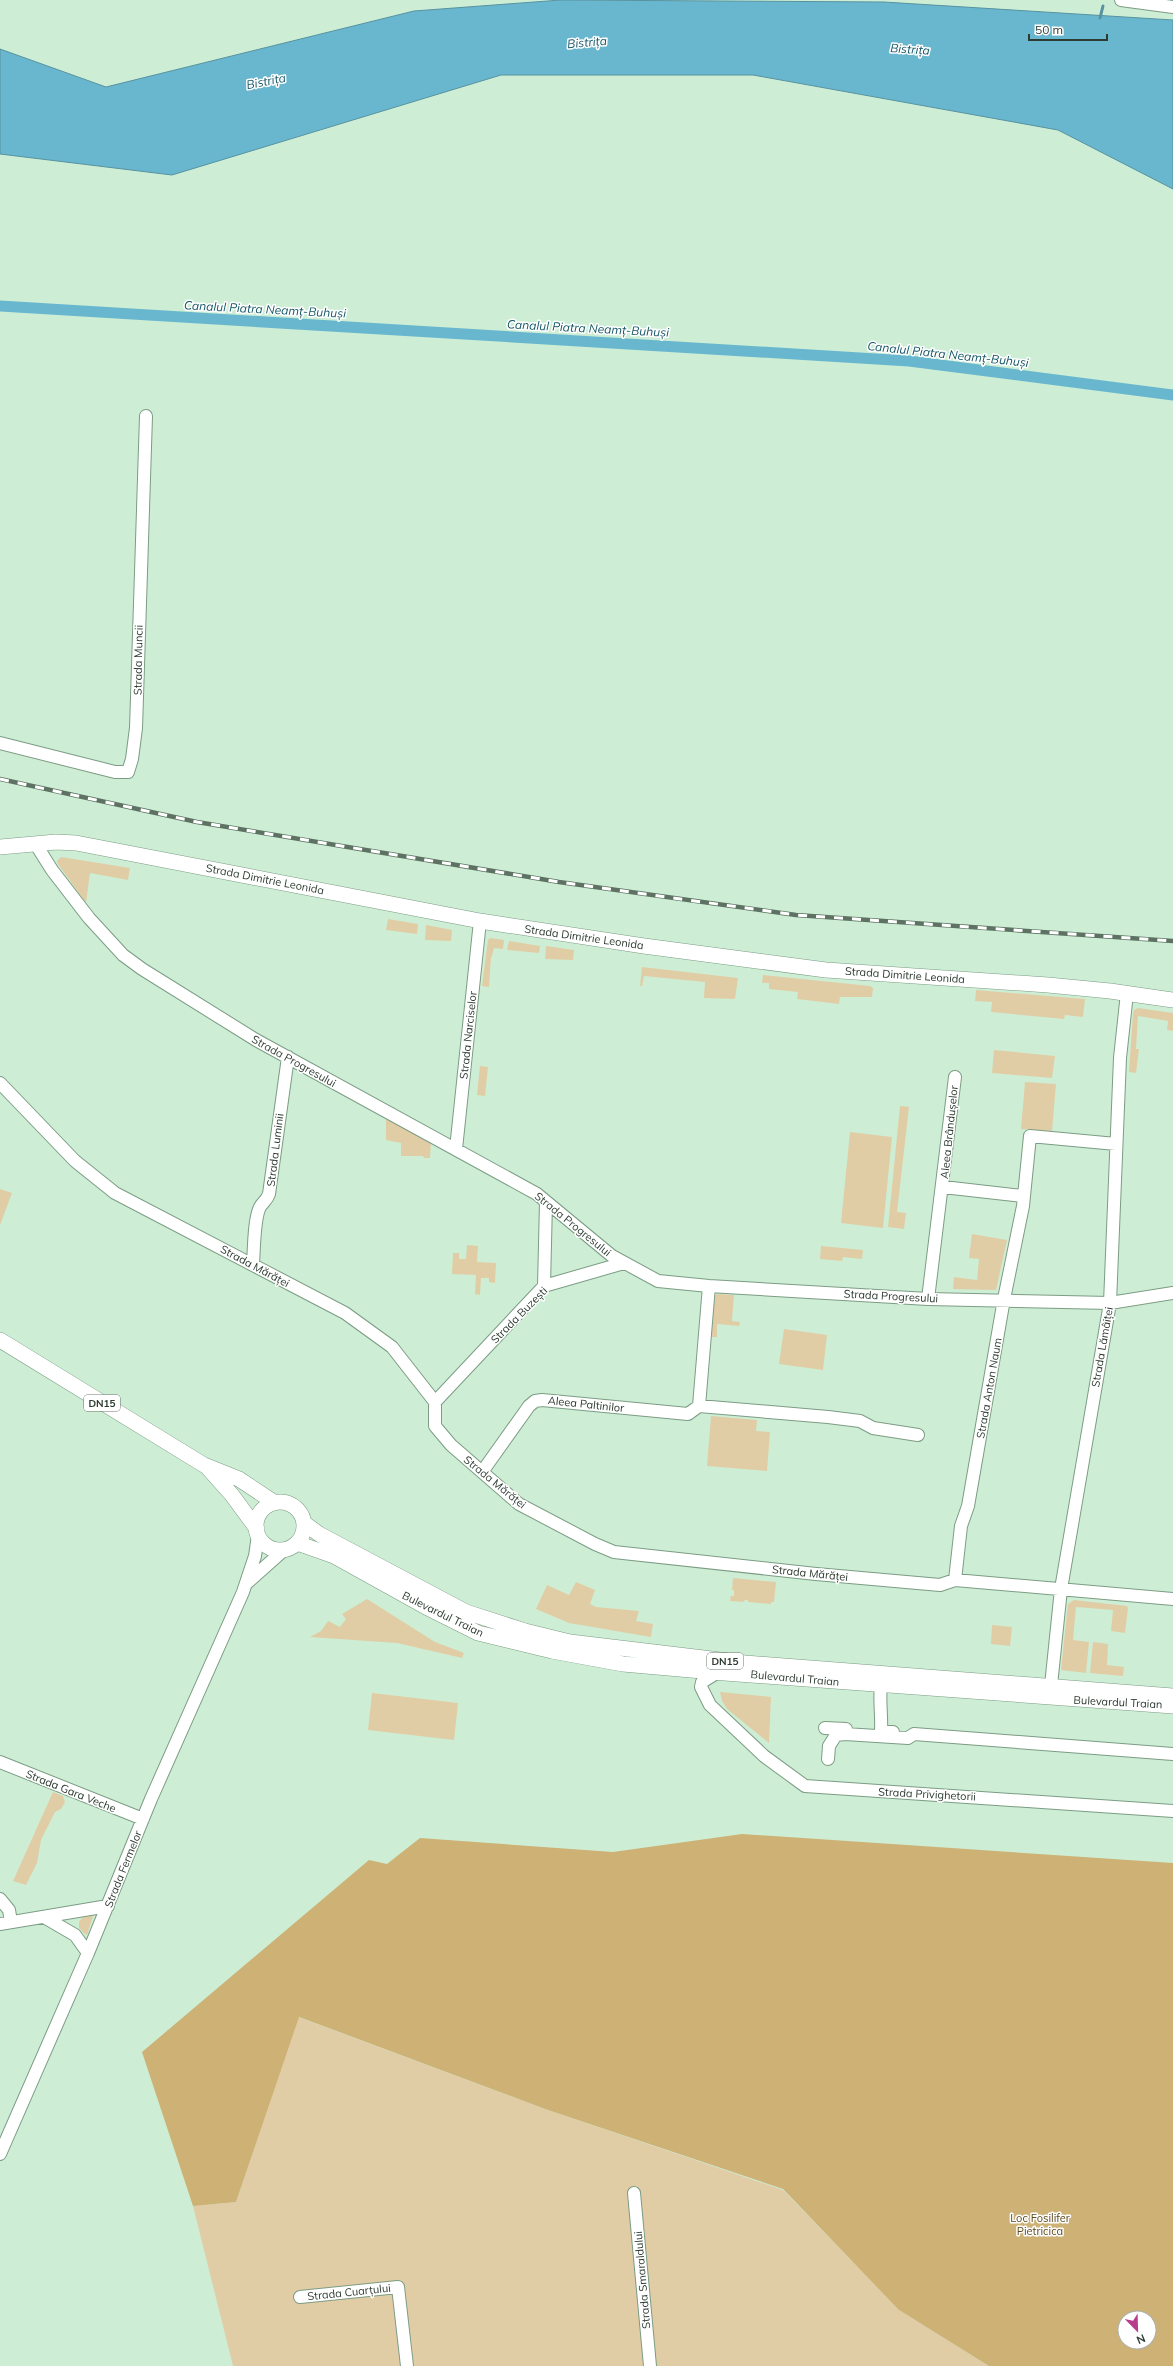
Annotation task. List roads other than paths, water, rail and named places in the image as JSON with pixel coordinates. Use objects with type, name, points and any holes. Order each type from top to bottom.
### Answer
[{"type":"main road","name":"Strada Dimitrie Leonida","points":[[0,847],[76,843],[109,848],[480,921],[782,965],[1048,985],[1127,993],[1173,1000]]},
{"type":"main road","name":"DN15","points":[[0,1340],[204,1465],[239,1479],[274,1503],[282,1502],[297,1509],[304,1523]]},
{"type":"main road","name":"DN15","points":[[204,1465],[232,1495],[266,1545],[278,1550],[291,1546]]},
{"type":"main road","points":[[257,1532],[259,1516],[263,1510],[274,1503]]},
{"type":"main road","points":[[291,1546],[304,1530],[304,1523]]},
{"type":"main road","name":"Bulevardul Traian","points":[[304,1523],[319,1534],[466,1612],[525,1631],[570,1642],[744,1663],[1051,1692],[1173,1706]]},
{"type":"main road","name":"Bulevardul Traian","points":[[291,1546],[334,1556],[426,1607],[478,1633],[544,1650],[602,1660],[718,1672],[881,1685],[1173,1696]]},
{"type":"street","points":[[1121,0],[1173,7]]},
{"type":"street","name":"Strada Muncii","points":[[0,743],[115,772],[128,772],[132,759],[136,728],[146,416]]},
{"type":"street","name":"Strada Progresului","points":[[35,844],[52,870],[89,918],[123,955],[185,998],[288,1058],[537,1194],[624,1263],[658,1281],[710,1286],[928,1299],[1110,1303],[1173,1293]]},
{"type":"street","name":"Strada Narciselor","points":[[456,1149],[480,921]]},
{"type":"street","name":"Strada Lămâiței","points":[[1051,1692],[1061,1589],[1110,1303],[1120,1058],[1127,993]]},
{"type":"street","name":"Strada Luminii","points":[[252,1264],[260,1206],[266,1202],[269,1194],[288,1058]]},
{"type":"street","name":"Aleea Brândușelor","points":[[928,1299],[955,1077]]},
{"type":"street","name":"Strada Mărăței","points":[[0,1083],[75,1161],[115,1193],[345,1313],[373,1332],[392,1347],[435,1402],[434,1421],[438,1431],[482,1472],[523,1506],[594,1544],[614,1552],[800,1573],[940,1585],[955,1580],[1173,1599]]},
{"type":"street","name":"Strada Anton Naum","points":[[955,1580],[961,1526],[968,1506],[1004,1300],[1023,1206],[1030,1136],[1116,1144]]},
{"type":"street","name":"Aleea Brândușelor","points":[[942,1187],[1023,1196]]},
{"type":"street","points":[[544,1286],[546,1202]]},
{"type":"street","name":"Strada Buzești","points":[[435,1402],[544,1286],[624,1263]]},
{"type":"street","points":[[699,1406],[710,1286]]},
{"type":"street","name":"Aleea Paltinilor","points":[[482,1472],[523,1414],[535,1401],[542,1400],[688,1414],[699,1406],[828,1417],[860,1422],[873,1428],[918,1435]]},
{"type":"street","name":"Strada Fermelor","points":[[0,2154],[108,1906],[142,1819],[246,1584],[256,1556],[257,1532]]},
{"type":"street","name":"Strada Fermelor","points":[[246,1584],[291,1546]]},
{"type":"street","name":"Strada Privighetorii","points":[[718,1672],[702,1682],[701,1687],[710,1705],[764,1756],[805,1786],[1173,1811]]},
{"type":"street","points":[[881,1685],[879,1702],[882,1706],[881,1732]]},
{"type":"street","points":[[825,1728],[1173,1754]]},
{"type":"street","points":[[828,1759],[829,1746],[836,1735],[908,1738],[914,1734]]},
{"type":"street","name":"Strada Gara Veche","points":[[0,1762],[142,1819]]},
{"type":"street","points":[[0,1900],[9,1910],[3,1924]]},
{"type":"street","points":[[3,1924],[108,1906]]},
{"type":"street","points":[[44,1917],[75,1935],[88,1953]]},
{"type":"street","name":"Strada Smaraldului","points":[[634,2193],[650,2366]]},
{"type":"street","name":"Strada Cuarțului","points":[[300,2297],[398,2287],[407,2366]]},
{"type":"water","name":"Bistrița","points":[[561,0],[884,2],[1173,20],[1173,189],[1058,130],[753,75],[501,75],[172,175],[0,154],[0,49],[106,87],[414,11]]},
{"type":"waterway","points":[[1100,18],[1103,6]]},
{"type":"waterway","name":"Canalul Piatra Neamț-Buhuși","points":[[0,306],[909,361],[1173,395]]},
{"type":"railway","points":[[0,779],[197,822],[559,882],[796,915],[1173,941]]},
{"type":"park label","name":"Loc Fosilifer Pietricica","points":[[1040,2224]]}]
